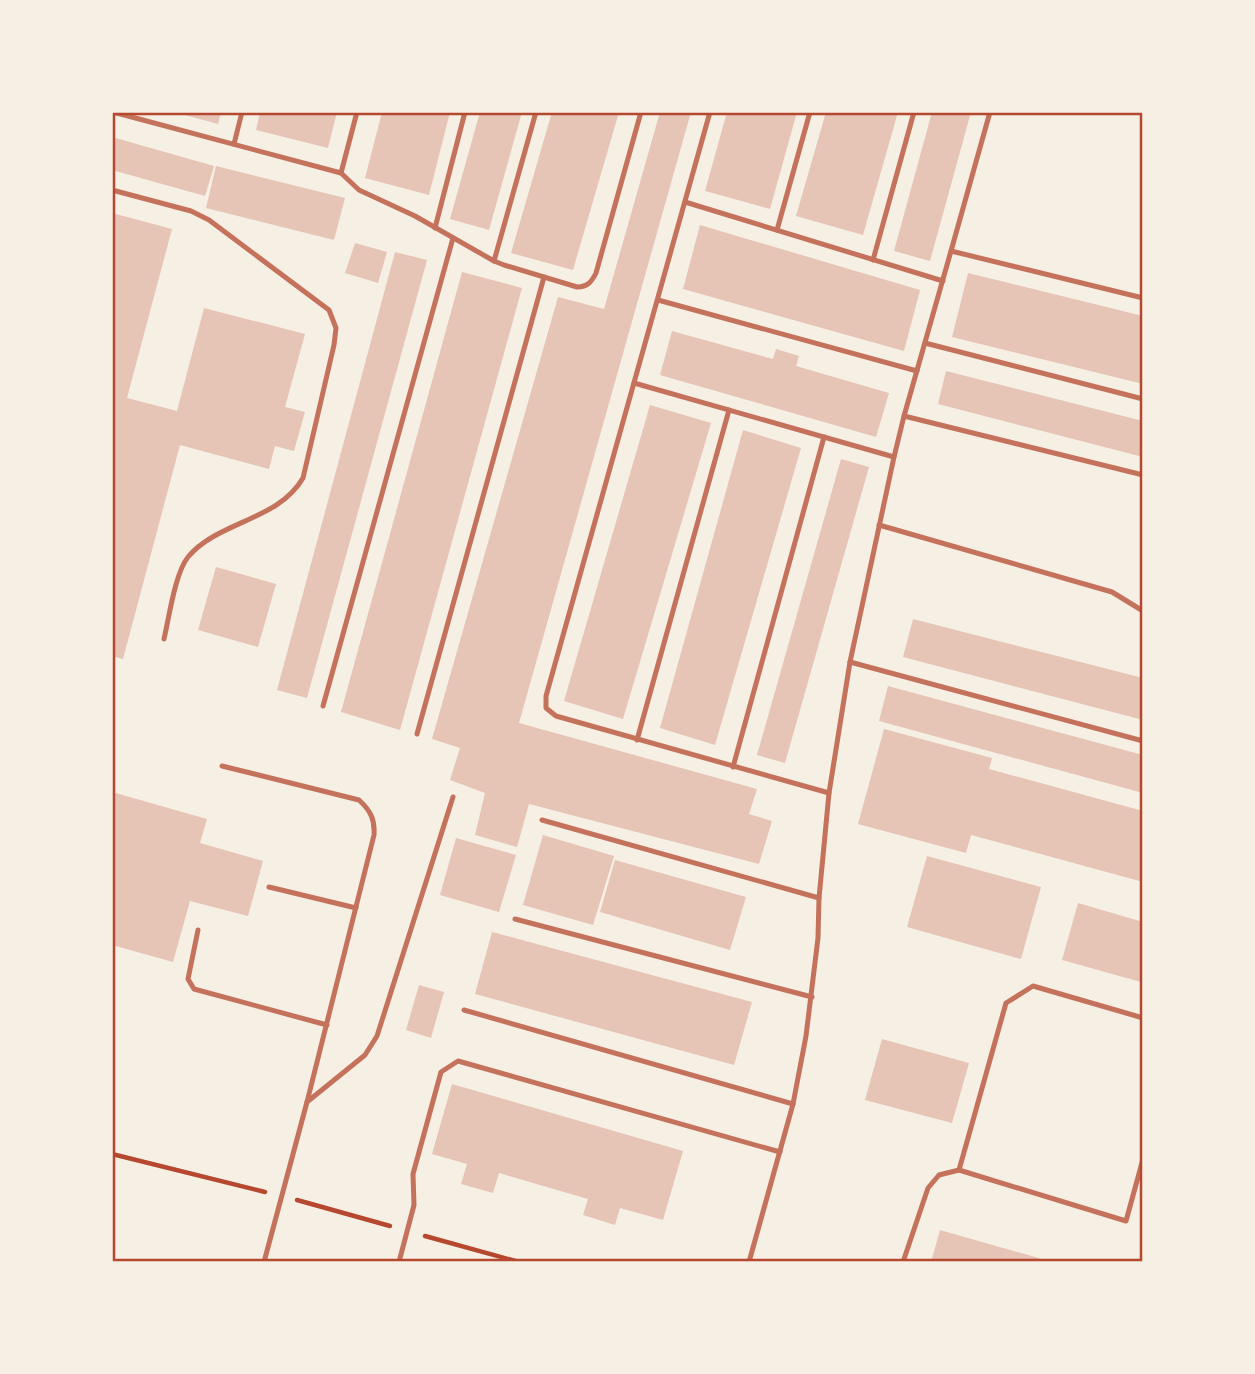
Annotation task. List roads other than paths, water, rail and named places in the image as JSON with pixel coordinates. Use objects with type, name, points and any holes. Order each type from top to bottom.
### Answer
[{"type":"lane","points":[[113,112],[134,115],[341,173],[359,190],[394,206],[494,261],[584,287],[592,281],[596,273],[641,112]]},
{"type":"lane","points":[[234,144],[242,112]]},
{"type":"lane","points":[[341,173],[357,112]]},
{"type":"lane","points":[[435,228],[465,112]]},
{"type":"lane","points":[[494,261],[536,112]]},
{"type":"lane","points":[[710,112],[546,696],[546,708],[555,716],[829,793]]},
{"type":"lane","points":[[777,230],[810,112]]},
{"type":"lane","points":[[873,260],[914,112]]},
{"type":"lane","points":[[749,1262],[793,1104],[806,1036],[818,938],[829,793],[850,662],[904,416],[990,112]]},
{"type":"lane","points":[[112,190],[191,211],[209,220],[329,310],[336,328],[303,478],[284,502],[205,542],[188,557],[180,573],[164,639]]},
{"type":"lane","points":[[685,202],[943,281]]},
{"type":"lane","points":[[323,706],[453,238]]},
{"type":"lane","points":[[951,251],[1143,298]]},
{"type":"lane","points":[[417,734],[544,277]]},
{"type":"lane","points":[[658,300],[917,371]]},
{"type":"lane","points":[[925,343],[1143,399]]},
{"type":"lane","points":[[634,383],[894,457]]},
{"type":"lane","points":[[638,740],[729,410]]},
{"type":"lane","points":[[904,416],[1143,475]]},
{"type":"lane","points":[[733,766],[824,437]]},
{"type":"lane","points":[[879,525],[1112,592],[1143,611]]},
{"type":"lane","points":[[850,662],[1143,741]]},
{"type":"lane","points":[[222,766],[359,800],[369,809],[375,823],[327,1025],[264,1262]]},
{"type":"lane","points":[[307,1102],[365,1055],[377,1036],[453,797]]},
{"type":"lane","points":[[542,820],[819,898]]},
{"type":"lane","points":[[269,887],[356,908]]},
{"type":"lane","points":[[515,919],[811,997]]},
{"type":"lane","points":[[198,930],[188,979],[194,989],[327,1025]]},
{"type":"lane","points":[[959,1170],[1006,1003],[1033,986],[1143,1018]]},
{"type":"lane","points":[[464,1010],[793,1104]]},
{"type":"lane","points":[[399,1262],[414,1205],[413,1174],[441,1072],[458,1061],[780,1152]]},
{"type":"lane","points":[[903,1262],[928,1188],[939,1175],[959,1170],[1126,1221],[1143,1159]]}]
